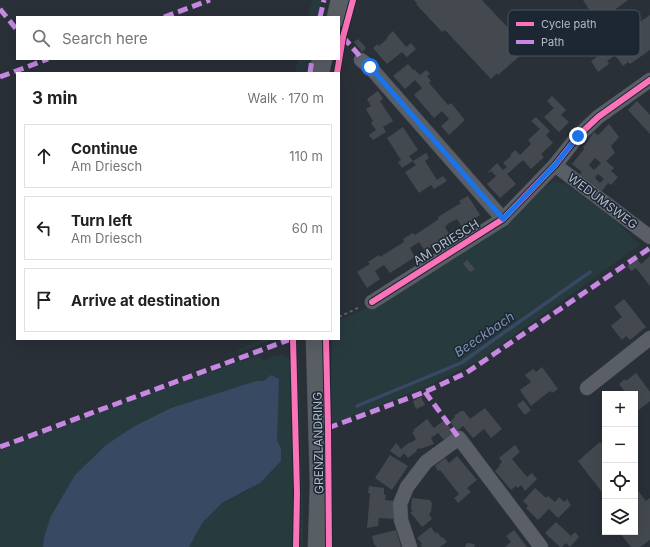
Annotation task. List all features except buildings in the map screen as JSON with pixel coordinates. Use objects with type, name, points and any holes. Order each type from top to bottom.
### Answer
[{"type":"main road","points":[[329,16],[332,0]]},
{"type":"main road","points":[[337,16],[341,0]]},
{"type":"main road","points":[[319,72],[322,60]]},
{"type":"main road","points":[[327,72],[329,60]]},
{"type":"main road","name":"GRENZLANDRING","points":[[303,340],[306,484],[305,547]]},
{"type":"main road","name":"GRENZLANDRING","points":[[316,340],[320,485],[318,547]]},
{"type":"street","points":[[361,60],[370,67],[503,219]]},
{"type":"street","name":"AM DRIESCH","points":[[372,302],[503,219],[555,165],[578,136],[598,117],[650,80]]},
{"type":"street","name":"WEDUMSWEG","points":[[555,165],[650,237]]},
{"type":"street","points":[[587,388],[650,338]]},
{"type":"street","points":[[410,547],[400,520],[400,504],[407,487],[426,462],[459,438],[541,547]]},
{"type":"path","points":[[340,317],[372,302]]},
{"type":"green space","points":[[312,0],[322,0],[318,16],[308,16]]},
{"type":"green space","points":[[298,60],[307,60],[304,72],[295,72]]},
{"type":"green space","points":[[307,60],[310,60],[308,72],[305,72]]},
{"type":"green space","points":[[553,181],[565,184],[608,214],[640,245],[478,361],[423,388],[330,425],[332,340],[340,340],[340,321],[392,296],[504,224]]},
{"type":"green space","points":[[261,340],[271,340],[237,353],[238,350]]},
{"type":"green space","points":[[295,354],[299,361],[303,547],[299,547],[300,510]]},
{"type":"green space","points":[[258,355],[263,361],[282,355],[293,360],[295,499],[294,547],[189,547],[203,522],[222,503],[248,490],[281,449],[277,440],[277,419],[264,381],[256,381],[171,408],[44,537],[43,547],[0,547],[0,450],[102,411]]},
{"type":"water","points":[[271,375],[279,379],[277,440],[281,449],[281,461],[260,483],[222,503],[203,522],[189,547],[43,547],[44,537],[51,516],[75,475],[106,445],[133,427],[171,408],[256,381],[264,381]]},
{"type":"waterway","name":"Beeckbach","points":[[357,406],[461,363],[590,272]]},
{"type":"marked path","points":[[167,16],[210,0]]},
{"type":"marked path","points":[[320,16],[324,0]]},
{"type":"marked path","points":[[0,9],[16,29]]},
{"type":"marked path","points":[[343,37],[358,54],[361,60]]},
{"type":"marked path","points":[[0,77],[45,60]]},
{"type":"marked path","points":[[310,72],[312,60]]},
{"type":"marked path","points":[[328,428],[425,392],[466,373],[650,248]]},
{"type":"marked path","points":[[0,447],[288,340]]},
{"type":"marked path","points":[[425,392],[459,438]]},
{"type":"cycle path","points":[[340,55],[343,37],[353,0]]},
{"type":"cycle path","points":[[337,72],[339,60]]},
{"type":"cycle path","points":[[372,302],[503,219],[555,165],[578,136],[598,117],[650,80]]},
{"type":"cycle path","points":[[293,340],[297,493],[296,547]]},
{"type":"cycle path","points":[[326,340],[329,547]]},
{"type":"route","points":[[370,67],[503,219],[555,165],[578,136]]}]
